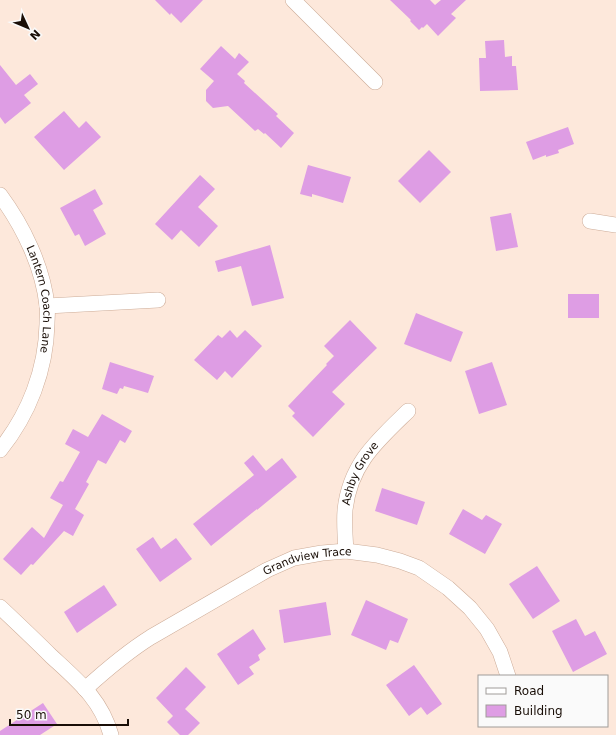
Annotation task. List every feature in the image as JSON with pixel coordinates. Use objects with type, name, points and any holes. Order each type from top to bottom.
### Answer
[{"type":"street","points":[[293,0],[375,82]]},
{"type":"street","name":"Lantern Coach Lane","points":[[0,195],[9,207],[28,240],[37,263],[47,306],[43,361],[35,387],[24,413],[11,436],[0,450]]},
{"type":"street","points":[[590,221],[616,225]]},
{"type":"street","points":[[47,306],[158,300]]},
{"type":"street","name":"Ashby Grove","points":[[346,551],[345,511],[352,479],[363,459],[408,411]]},
{"type":"street","name":"Grandview Trace","points":[[85,689],[115,662],[135,647],[267,570],[294,558],[322,553],[346,551],[377,555],[420,568],[448,588],[470,608],[487,629],[500,652],[508,675]]},
{"type":"street","points":[[0,607],[85,689],[100,707],[111,735]]},
{"type":"building","points":[[155,0],[203,0],[181,23],[171,13],[170,15]]},
{"type":"building","points":[[390,0],[430,0],[435,5],[441,0],[466,0],[451,14],[456,18],[438,36],[427,24],[419,30]]},
{"type":"building","points":[[504,40],[505,57],[512,56],[512,66],[516,66],[518,90],[480,91],[479,58],[486,58],[485,41]]},
{"type":"building","points":[[221,46],[235,59],[239,53],[249,62],[237,74],[245,81],[244,83],[278,114],[276,116],[294,133],[281,148],[265,133],[264,134],[258,129],[255,131],[228,106],[213,108],[206,101],[206,90],[214,81],[200,69]]},
{"type":"building","points":[[0,65],[16,85],[30,74],[38,84],[24,95],[31,103],[5,124],[0,117]]},
{"type":"building","points":[[64,111],[79,128],[86,121],[101,137],[64,170],[34,137]]},
{"type":"building","points":[[568,127],[574,144],[558,150],[559,153],[546,157],[546,155],[533,160],[526,142]]},
{"type":"building","points":[[429,150],[451,172],[420,203],[398,181]]},
{"type":"building","points":[[308,165],[351,177],[343,203],[312,194],[312,197],[300,194]]},
{"type":"building","points":[[200,175],[215,189],[198,207],[218,226],[199,247],[181,230],[172,240],[155,224]]},
{"type":"building","points":[[95,189],[103,204],[93,210],[106,234],[85,246],[79,234],[75,236],[60,208]]},
{"type":"building","points":[[511,213],[518,247],[496,251],[490,217]]},
{"type":"building","points":[[270,245],[284,298],[252,306],[241,266],[218,272],[215,261]]},
{"type":"building","points":[[568,294],[599,294],[599,318],[568,318]]},
{"type":"building","points":[[416,313],[463,332],[451,362],[404,344]]},
{"type":"building","points":[[350,320],[377,348],[332,392],[345,404],[313,437],[292,416],[295,413],[288,406],[334,356],[324,346]]},
{"type":"building","points":[[230,330],[237,338],[245,330],[262,346],[232,378],[225,371],[217,380],[194,360],[218,335],[222,338]]},
{"type":"building","points":[[110,362],[154,376],[148,393],[124,386],[123,389],[120,388],[117,394],[102,389]]},
{"type":"building","points":[[492,362],[507,405],[479,414],[465,371]]},
{"type":"building","points":[[102,414],[132,431],[125,443],[120,440],[106,464],[98,460],[86,482],[89,484],[75,509],[84,515],[73,536],[64,531],[33,565],[31,564],[21,575],[3,559],[32,527],[44,538],[63,505],[50,498],[60,481],[63,482],[80,452],[65,444],[73,429],[88,437]]},
{"type":"building","points":[[253,455],[266,471],[282,458],[297,477],[211,546],[193,524],[254,475],[244,463]]},
{"type":"building","points":[[382,488],[425,502],[417,525],[375,511]]},
{"type":"building","points":[[463,509],[482,520],[486,515],[502,524],[485,554],[449,534]]},
{"type":"building","points":[[153,537],[161,549],[176,538],[192,559],[160,582],[136,549]]},
{"type":"building","points":[[537,566],[560,601],[533,619],[509,584]]},
{"type":"building","points":[[104,585],[117,605],[77,633],[64,612]]},
{"type":"building","points":[[366,600],[408,619],[398,643],[390,640],[386,650],[351,635]]},
{"type":"building","points":[[326,602],[331,635],[284,643],[279,610]]},
{"type":"building","points":[[576,619],[585,636],[595,631],[607,654],[573,672],[552,631]]},
{"type":"building","points":[[253,629],[266,649],[258,655],[260,660],[249,667],[254,674],[238,685],[217,654]]},
{"type":"building","points":[[414,665],[442,704],[427,715],[421,707],[409,716],[386,685]]},
{"type":"building","points":[[186,667],[206,687],[185,709],[200,723],[188,735],[180,735],[167,722],[173,716],[156,698]]},
{"type":"building","points":[[43,703],[57,724],[40,735],[0,735],[0,731]]}]
